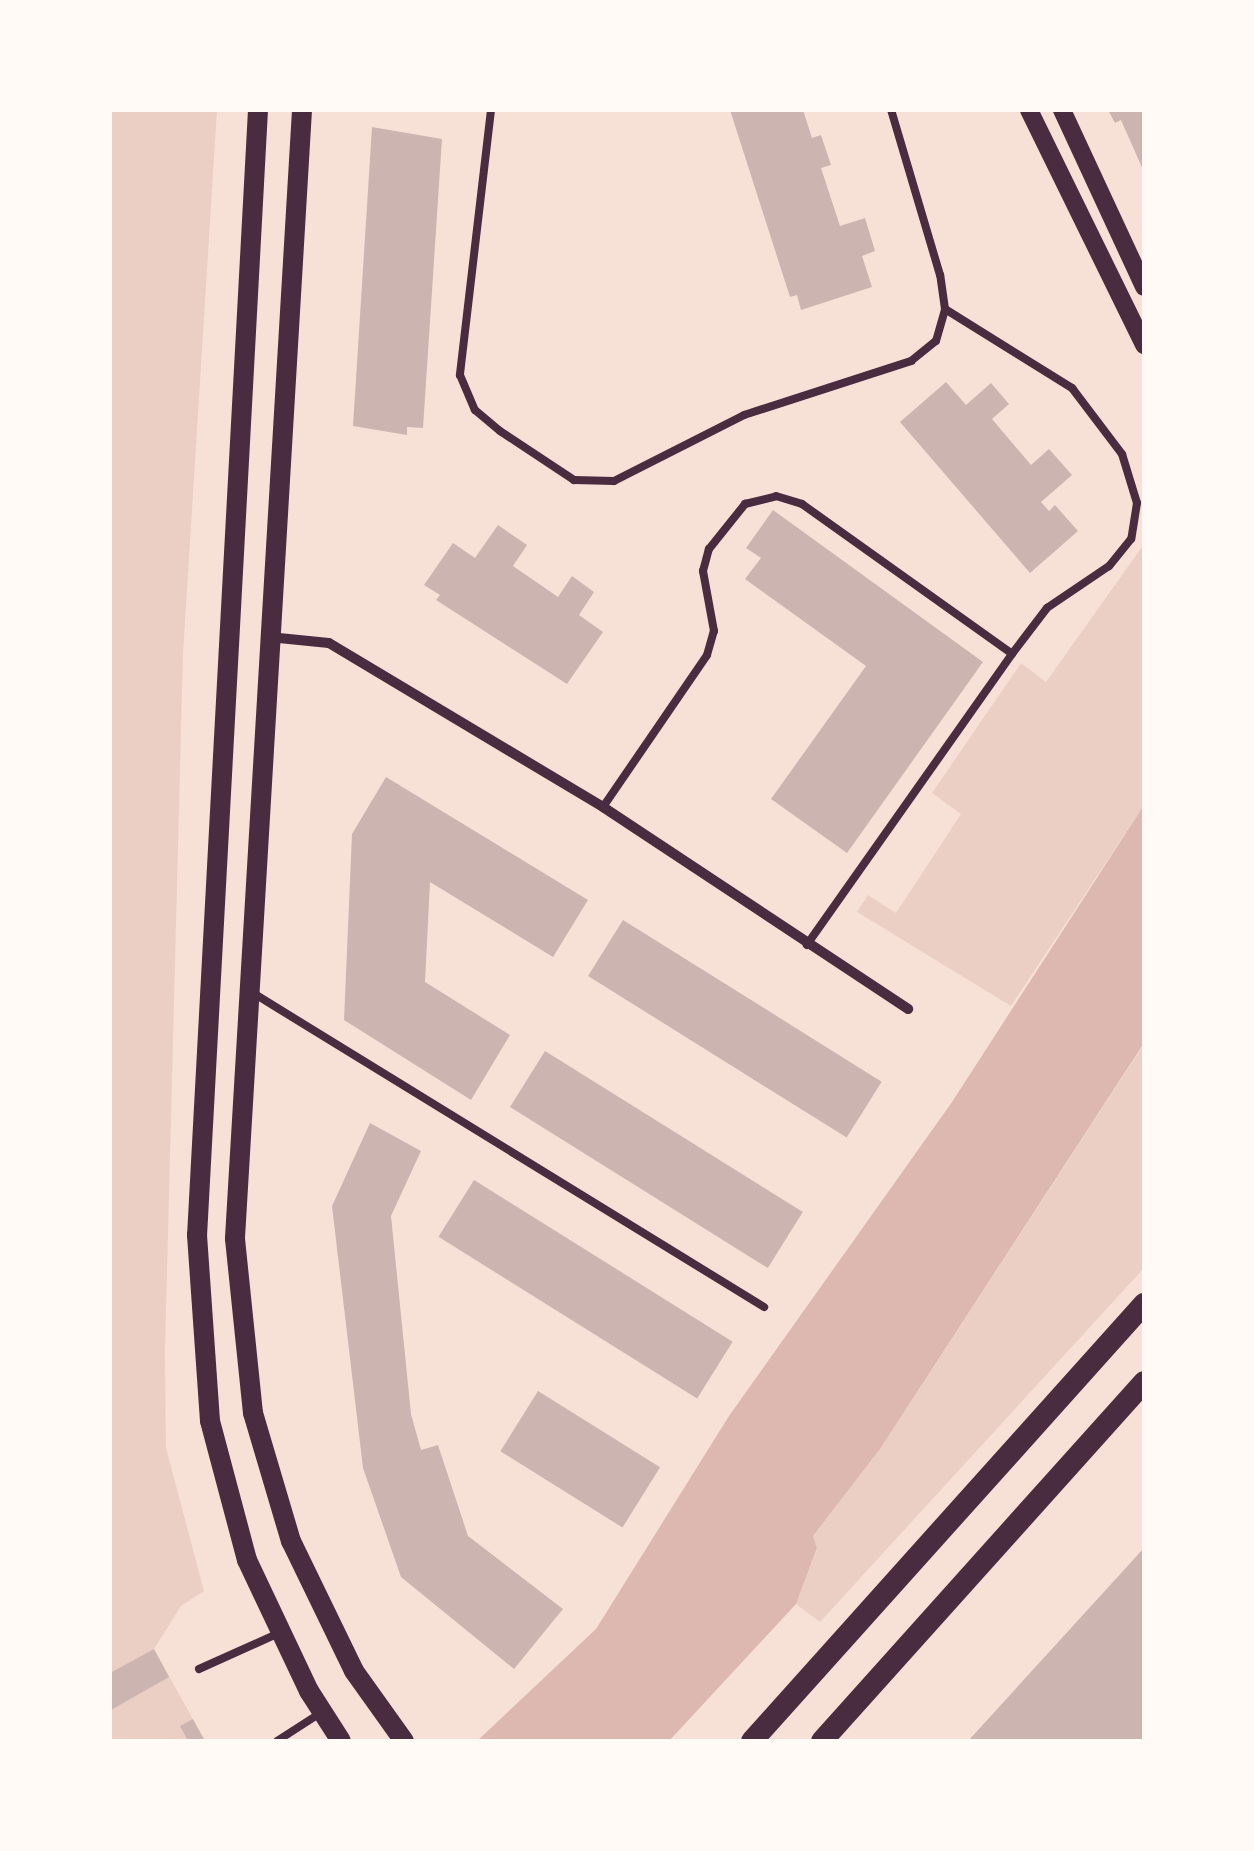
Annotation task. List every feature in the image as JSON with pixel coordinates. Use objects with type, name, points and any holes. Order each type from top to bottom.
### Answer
[{"type":"main road","points":[[258,110],[197,1235],[210,1421],[248,1560],[322,1712],[341,1741]]},
{"type":"main road","points":[[302,110],[268,637],[236,1238],[253,1412],[291,1541],[354,1672],[404,1741]]},
{"type":"main road","points":[[752,1741],[1144,1304]]},
{"type":"main road","points":[[822,1741],[1144,1382]]},
{"type":"street","points":[[1029,110],[1144,345]]},
{"type":"street","points":[[1062,110],[1144,287]]},
{"type":"street","points":[[268,637],[329,643],[603,807],[908,1009]]},
{"type":"lane","points":[[491,110],[460,375],[474,410],[574,480],[614,481],[744,415],[911,361],[936,341],[945,309],[890,110]]},
{"type":"lane","points":[[807,945],[1048,608],[1110,566],[1131,539],[1138,503],[1122,454],[1072,388],[945,309]]},
{"type":"lane","points":[[603,807],[708,656],[714,631],[703,571],[709,549],[745,504],[776,496],[802,504],[1012,654]]},
{"type":"lane","points":[[249,991],[764,1307]]},
{"type":"lane","points":[[199,1669],[281,1632]]},
{"type":"lane","points":[[277,1741],[322,1712]]},
{"type":"shaded area","points":[[110,110],[217,110],[183,654],[165,1352],[166,1448],[204,1591],[181,1606],[154,1649],[205,1741],[110,1741]]},
{"type":"shaded area","points":[[1144,544],[1144,805],[1011,1006],[857,912],[868,895],[896,913],[961,814],[932,793],[1021,663],[1046,682]]},
{"type":"shaded area","points":[[1144,805],[1144,1043],[880,1449],[813,1536],[817,1548],[796,1604],[669,1741],[477,1741],[596,1629],[729,1416],[952,1102]]},
{"type":"shaded area","points":[[1144,1044],[1144,1268],[820,1622],[796,1604],[817,1549],[813,1536],[880,1449]]},
{"type":"building","points":[[730,110],[803,110],[812,138],[821,135],[831,165],[821,168],[840,226],[865,218],[875,251],[862,256],[872,287],[801,310],[797,295],[790,297]]},
{"type":"building","points":[[1108,110],[1144,110],[1144,172],[1121,120],[1115,123]]},
{"type":"building","points":[[372,127],[442,139],[423,428],[407,427],[407,435],[353,426]]},
{"type":"building","points":[[946,382],[966,405],[991,383],[1009,404],[992,419],[1031,465],[1049,449],[1072,475],[1041,502],[1049,511],[1055,505],[1078,531],[1030,573],[900,422]]},
{"type":"building","points":[[773,510],[983,662],[847,853],[771,799],[866,666],[745,579],[761,558],[746,548]]},
{"type":"building","points":[[498,525],[527,545],[513,566],[558,597],[572,576],[594,592],[579,615],[603,632],[567,684],[436,600],[440,595],[424,585],[453,543],[475,558]]},
{"type":"building","points":[[386,777],[588,900],[553,957],[430,882],[425,982],[510,1035],[471,1100],[344,1020],[352,834]]},
{"type":"building","points":[[623,920],[882,1082],[847,1138],[588,976]]},
{"type":"building","points":[[545,1051],[803,1212],[768,1268],[510,1107]]},
{"type":"building","points":[[370,1123],[421,1151],[391,1216],[411,1414],[421,1450],[438,1445],[468,1536],[563,1609],[514,1669],[401,1577],[363,1468],[332,1206]]},
{"type":"building","points":[[474,1180],[733,1342],[697,1398],[438,1237]]},
{"type":"building","points":[[538,1391],[660,1467],[622,1528],[500,1451]]},
{"type":"building","points":[[1144,1548],[1144,1741],[968,1741]]},
{"type":"building","points":[[154,1649],[169,1677],[111,1710],[110,1673]]},
{"type":"building","points":[[193,1719],[205,1741],[188,1741],[180,1726]]}]
